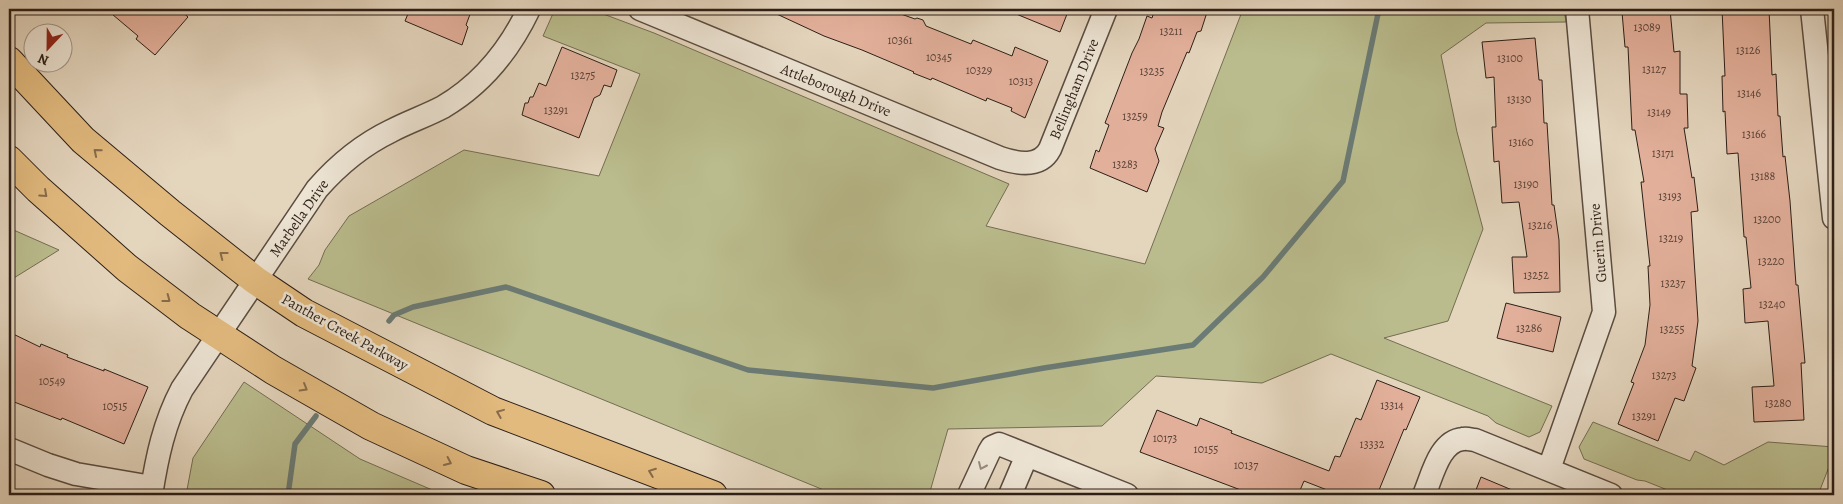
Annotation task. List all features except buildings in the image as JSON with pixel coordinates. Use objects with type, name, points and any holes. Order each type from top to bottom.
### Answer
[{"type":"main road","name":"Panther Creek Parkway","points":[[9,61],[84,140],[170,213],[255,280],[304,313],[494,411],[714,495]]},
{"type":"main road","points":[[9,160],[38,189],[126,268],[190,316],[273,370],[371,426],[466,470],[541,495]]},
{"type":"street","name":"Marbella Drive","points":[[152,491],[159,447],[175,403],[190,376],[306,205],[330,175],[358,150],[374,140],[444,106],[475,83],[489,70],[508,47],[529,9]]},
{"type":"street","name":"Attleborough Drive","points":[[640,9],[1000,158],[1012,162],[1034,162]]},
{"type":"street","name":"Bellingham Drive","points":[[1034,162],[1046,156],[1050,149],[1106,9]]},
{"type":"street","name":"Guerin Drive","points":[[1549,470],[1604,312],[1577,9]]},
{"type":"street","points":[[1812,9],[1834,218]]},
{"type":"street","points":[[1424,495],[1444,450],[1451,443],[1462,439],[1475,440],[1612,495]]},
{"type":"street","points":[[969,495],[988,452],[996,445],[1003,444],[1127,495]]},
{"type":"street","points":[[9,448],[48,465],[76,474],[152,491]]},
{"type":"street","points":[[1010,495],[1027,455]]},
{"type":"green space","points":[[555,9],[590,9],[654,33],[1009,184],[986,226],[1145,264],[1243,9],[1564,9],[1566,22],[1486,23],[1441,55],[1457,132],[1483,229],[1448,321],[1384,338],[1552,406],[1540,432],[1529,437],[1496,423],[1488,416],[1331,354],[1262,383],[1156,376],[1102,426],[948,429],[929,495],[836,495],[308,279],[319,265],[325,250],[349,216],[464,150],[599,176],[640,74],[543,36]]},
{"type":"green space","points":[[9,228],[59,250],[9,281]]},
{"type":"green space","points":[[244,382],[360,459],[444,495],[186,495],[193,458]]},
{"type":"green space","points":[[1593,422],[1690,461],[1695,451],[1724,465],[1768,442],[1834,447],[1834,454],[1818,495],[1680,495],[1584,459],[1579,447]]},
{"type":"waterway","points":[[389,321],[394,315],[413,307],[506,287],[748,370],[933,388],[1044,368],[1193,345],[1263,277],[1343,181],[1379,9]]},
{"type":"waterway","points":[[288,495],[295,444],[316,416]]}]
